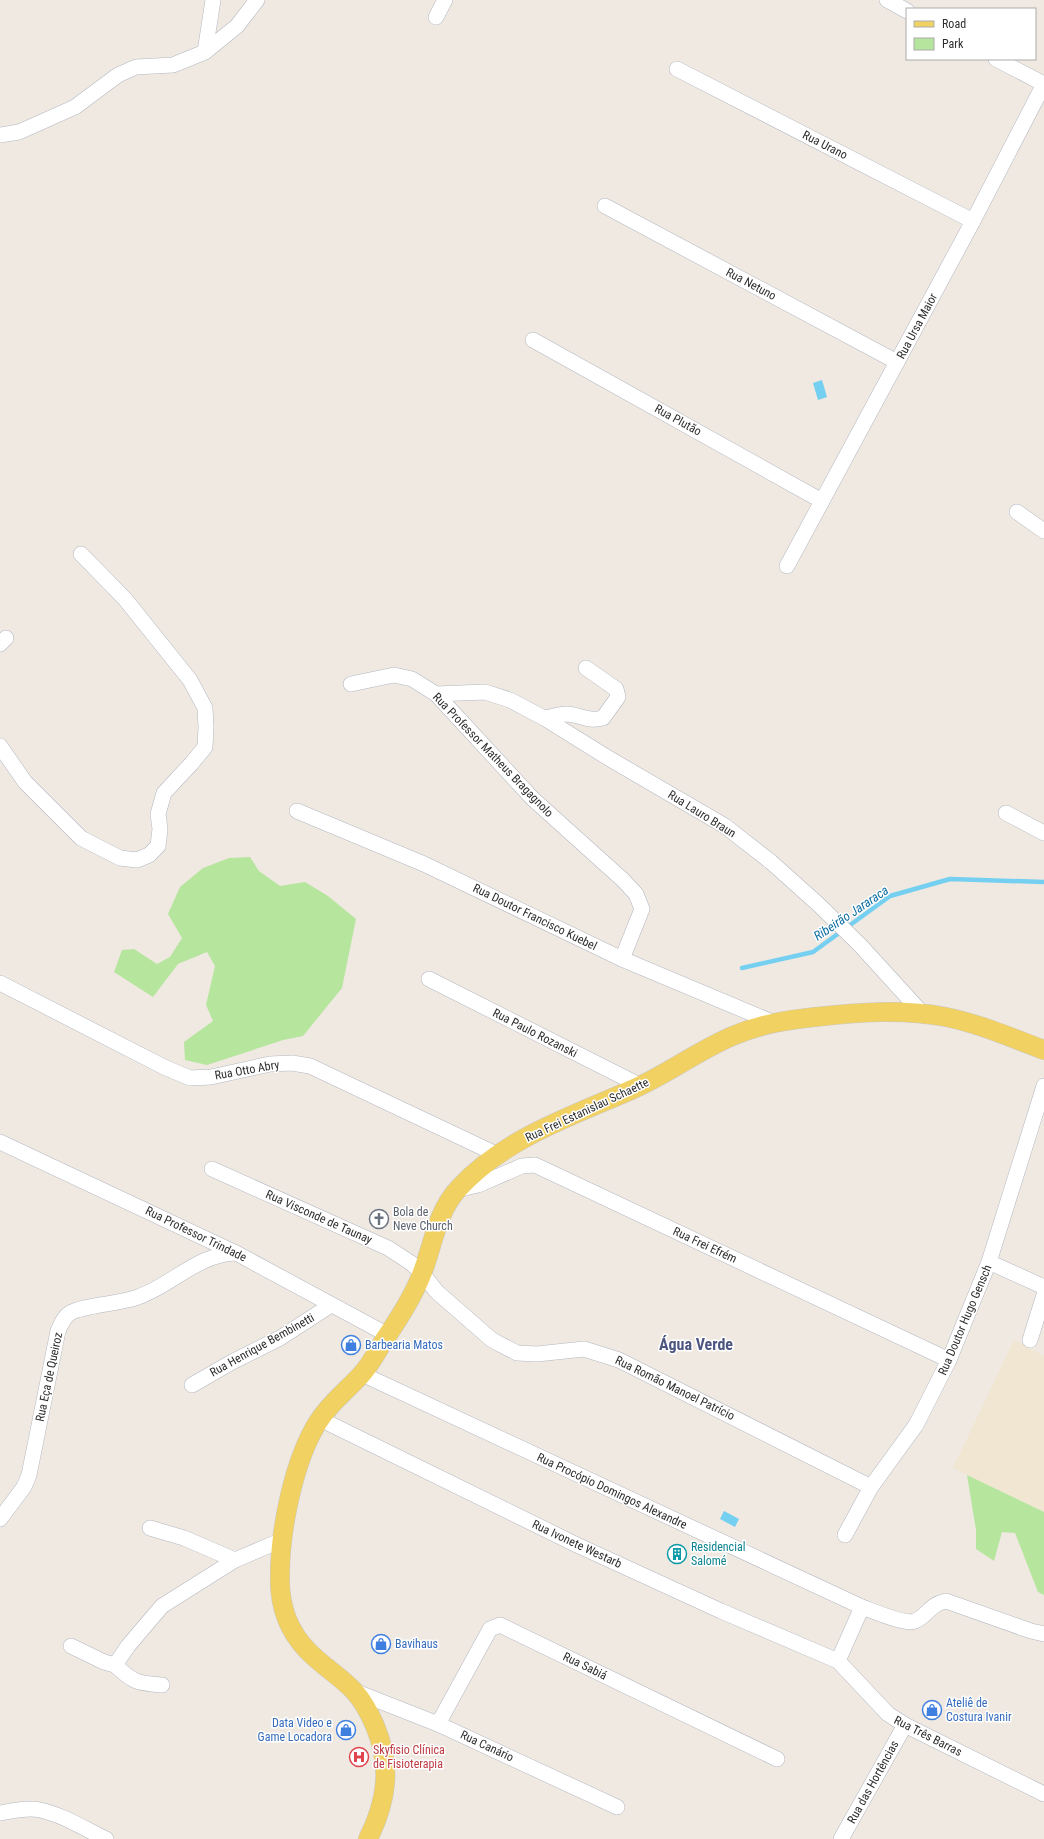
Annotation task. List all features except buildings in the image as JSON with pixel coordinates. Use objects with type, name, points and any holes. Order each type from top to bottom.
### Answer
[{"type":"main road","name":"Rua Frei Estanislau Schaette","points":[[368,1839],[375,1826],[382,1803],[386,1779],[385,1754],[369,1713],[354,1691],[307,1650],[291,1629],[282,1607],[280,1576],[282,1540],[293,1485],[306,1446],[320,1419],[338,1396],[362,1374],[409,1302],[422,1273],[435,1231],[447,1204],[456,1190],[496,1154],[544,1127],[641,1086],[709,1047],[736,1034],[772,1022],[856,1012],[922,1013],[981,1026],[1044,1050]]},
{"type":"street","points":[[205,52],[213,0]]},
{"type":"street","points":[[0,135],[19,132],[74,107],[118,75],[136,67],[173,66],[205,52],[238,26],[257,0]]},
{"type":"street","points":[[436,17],[445,0]]},
{"type":"street","points":[[887,0],[906,10]]},
{"type":"street","points":[[998,60],[1044,84]]},
{"type":"street","name":"Rua Urano","points":[[677,69],[973,222]]},
{"type":"street","name":"Rua Ursa Maior","points":[[787,566],[973,222],[1044,84]]},
{"type":"street","name":"Rua Netuno","points":[[605,206],[897,362]]},
{"type":"street","name":"Rua Plutão","points":[[533,340],[822,501]]},
{"type":"street","points":[[1017,512],[1044,531]]},
{"type":"street","points":[[0,746],[25,782],[81,838],[120,858],[137,860],[149,855],[158,846],[160,829],[158,814],[164,794],[205,747],[205,708],[190,680],[124,599],[81,554]]},
{"type":"street","points":[[544,718],[566,714],[578,716],[591,721],[603,718],[618,697],[616,689],[586,668]]},
{"type":"street","name":"Rua Professor Matheus Bragagnolo","points":[[351,684],[394,675],[412,679],[436,694],[533,799],[623,880],[636,894],[642,909],[622,959]]},
{"type":"street","name":"Rua Lauro Braun","points":[[436,694],[485,692],[510,700],[544,718],[610,759],[725,826],[772,862],[818,904],[860,945],[922,1013]]},
{"type":"street","name":"Rua Doutor Francisco Kuebel","points":[[297,811],[424,864],[622,959],[772,1022]]},
{"type":"street","points":[[1006,813],[1044,832]]},
{"type":"street","name":"Rua Paulo Rozanski","points":[[428,980],[641,1086]]},
{"type":"street","name":"Rua Otto Abry","points":[[0,983],[164,1067],[190,1078],[211,1076],[270,1064],[292,1063],[310,1066],[496,1154]]},
{"type":"street","name":"Rua Doutor Hugo Gensch","points":[[845,1535],[871,1487],[916,1425],[950,1360],[989,1262],[1044,1086]]},
{"type":"street","name":"Rua Professor Trindade","points":[[0,1142],[236,1253],[388,1335]]},
{"type":"street","name":"Rua Frei Efrém","points":[[456,1190],[478,1185],[522,1166],[535,1165],[950,1360]]},
{"type":"street","name":"Rua Visconde de Taunay","points":[[212,1169],[388,1248],[411,1263],[422,1273]]},
{"type":"street","name":"Rua Eça de Queiroz","points":[[0,1519],[24,1487],[28,1475],[58,1331],[62,1321],[70,1313],[80,1309],[137,1298],[154,1291],[177,1278],[198,1263],[217,1255],[236,1253]]},
{"type":"street","points":[[989,1262],[1044,1287]]},
{"type":"street","name":"Rua Romão Manoel Patrício","points":[[422,1273],[437,1292],[492,1340],[517,1353],[536,1354],[584,1349],[619,1360],[871,1487]]},
{"type":"street","points":[[1030,1340],[1044,1295]]},
{"type":"street","name":"Rua Henrique Bembinetti","points":[[192,1385],[232,1362],[280,1338],[331,1305]]},
{"type":"street","name":"Rua Procópio Domingos Alexandre","points":[[362,1374],[862,1607],[906,1622],[915,1621],[936,1604],[946,1601],[1031,1631],[1044,1634]]},
{"type":"street","name":"Rua Ivonete Westarb","points":[[320,1419],[577,1545],[720,1611],[838,1662]]},
{"type":"street","points":[[150,1528],[184,1538],[235,1560]]},
{"type":"street","points":[[115,1665],[128,1646],[162,1606],[235,1560],[282,1540]]},
{"type":"street","points":[[838,1662],[862,1607]]},
{"type":"street","name":"Rua Sabiá","points":[[438,1724],[490,1629],[500,1626],[777,1759]]},
{"type":"street","points":[[71,1646],[104,1662],[115,1665],[127,1676],[139,1683],[162,1684]]},
{"type":"street","name":"Rua Três Barras","points":[[838,1662],[888,1714],[905,1725],[1044,1794]]},
{"type":"street","name":"Rua Canário","points":[[354,1691],[438,1724],[617,1807]]},
{"type":"street","name":"Rua das Hortências","points":[[841,1839],[905,1725]]},
{"type":"street","points":[[0,1813],[15,1810],[40,1810],[75,1824],[106,1839]]},
{"type":"shaded area","points":[[1014,1340],[1044,1356],[1044,1512],[953,1468]]},
{"type":"green space","points":[[250,857],[259,871],[280,886],[305,882],[328,896],[356,919],[342,988],[303,1036],[283,1040],[207,1065],[185,1060],[184,1042],[213,1021],[206,1005],[215,966],[207,952],[178,964],[153,997],[114,972],[122,950],[134,949],[157,964],[170,957],[182,938],[168,914],[180,887],[203,868],[229,858]]},
{"type":"green space","points":[[967,1475],[1044,1512],[1044,1595],[1038,1592],[1015,1533],[1002,1532],[994,1561],[976,1549],[976,1530]]},
{"type":"water","points":[[822,380],[827,397],[818,400],[813,383]]},
{"type":"water","points":[[724,1511],[739,1519],[735,1527],[720,1519]]},
{"type":"waterway","name":"Ribeirão Jararaca","points":[[742,968],[813,952],[890,896],[950,879],[1044,882]]},
{"type":"place","name":"Bola de Neve Church","points":[[379,1219]]},
{"type":"place","name":"Barbearia Matos","points":[[351,1345]]},
{"type":"place","name":"Residencial Salomé","points":[[677,1554]]},
{"type":"place","name":"Bavihaus","points":[[381,1644]]},
{"type":"place","name":"Ateliê de Costura Ivanir","points":[[932,1710]]},
{"type":"place","name":"Data Video e Game Locadora","points":[[346,1730]]},
{"type":"place","name":"Skyfisio Clínica de Fisioterapia","points":[[359,1757]]},
{"type":"district","name":"Água Verde","points":[[696,1344]]}]
